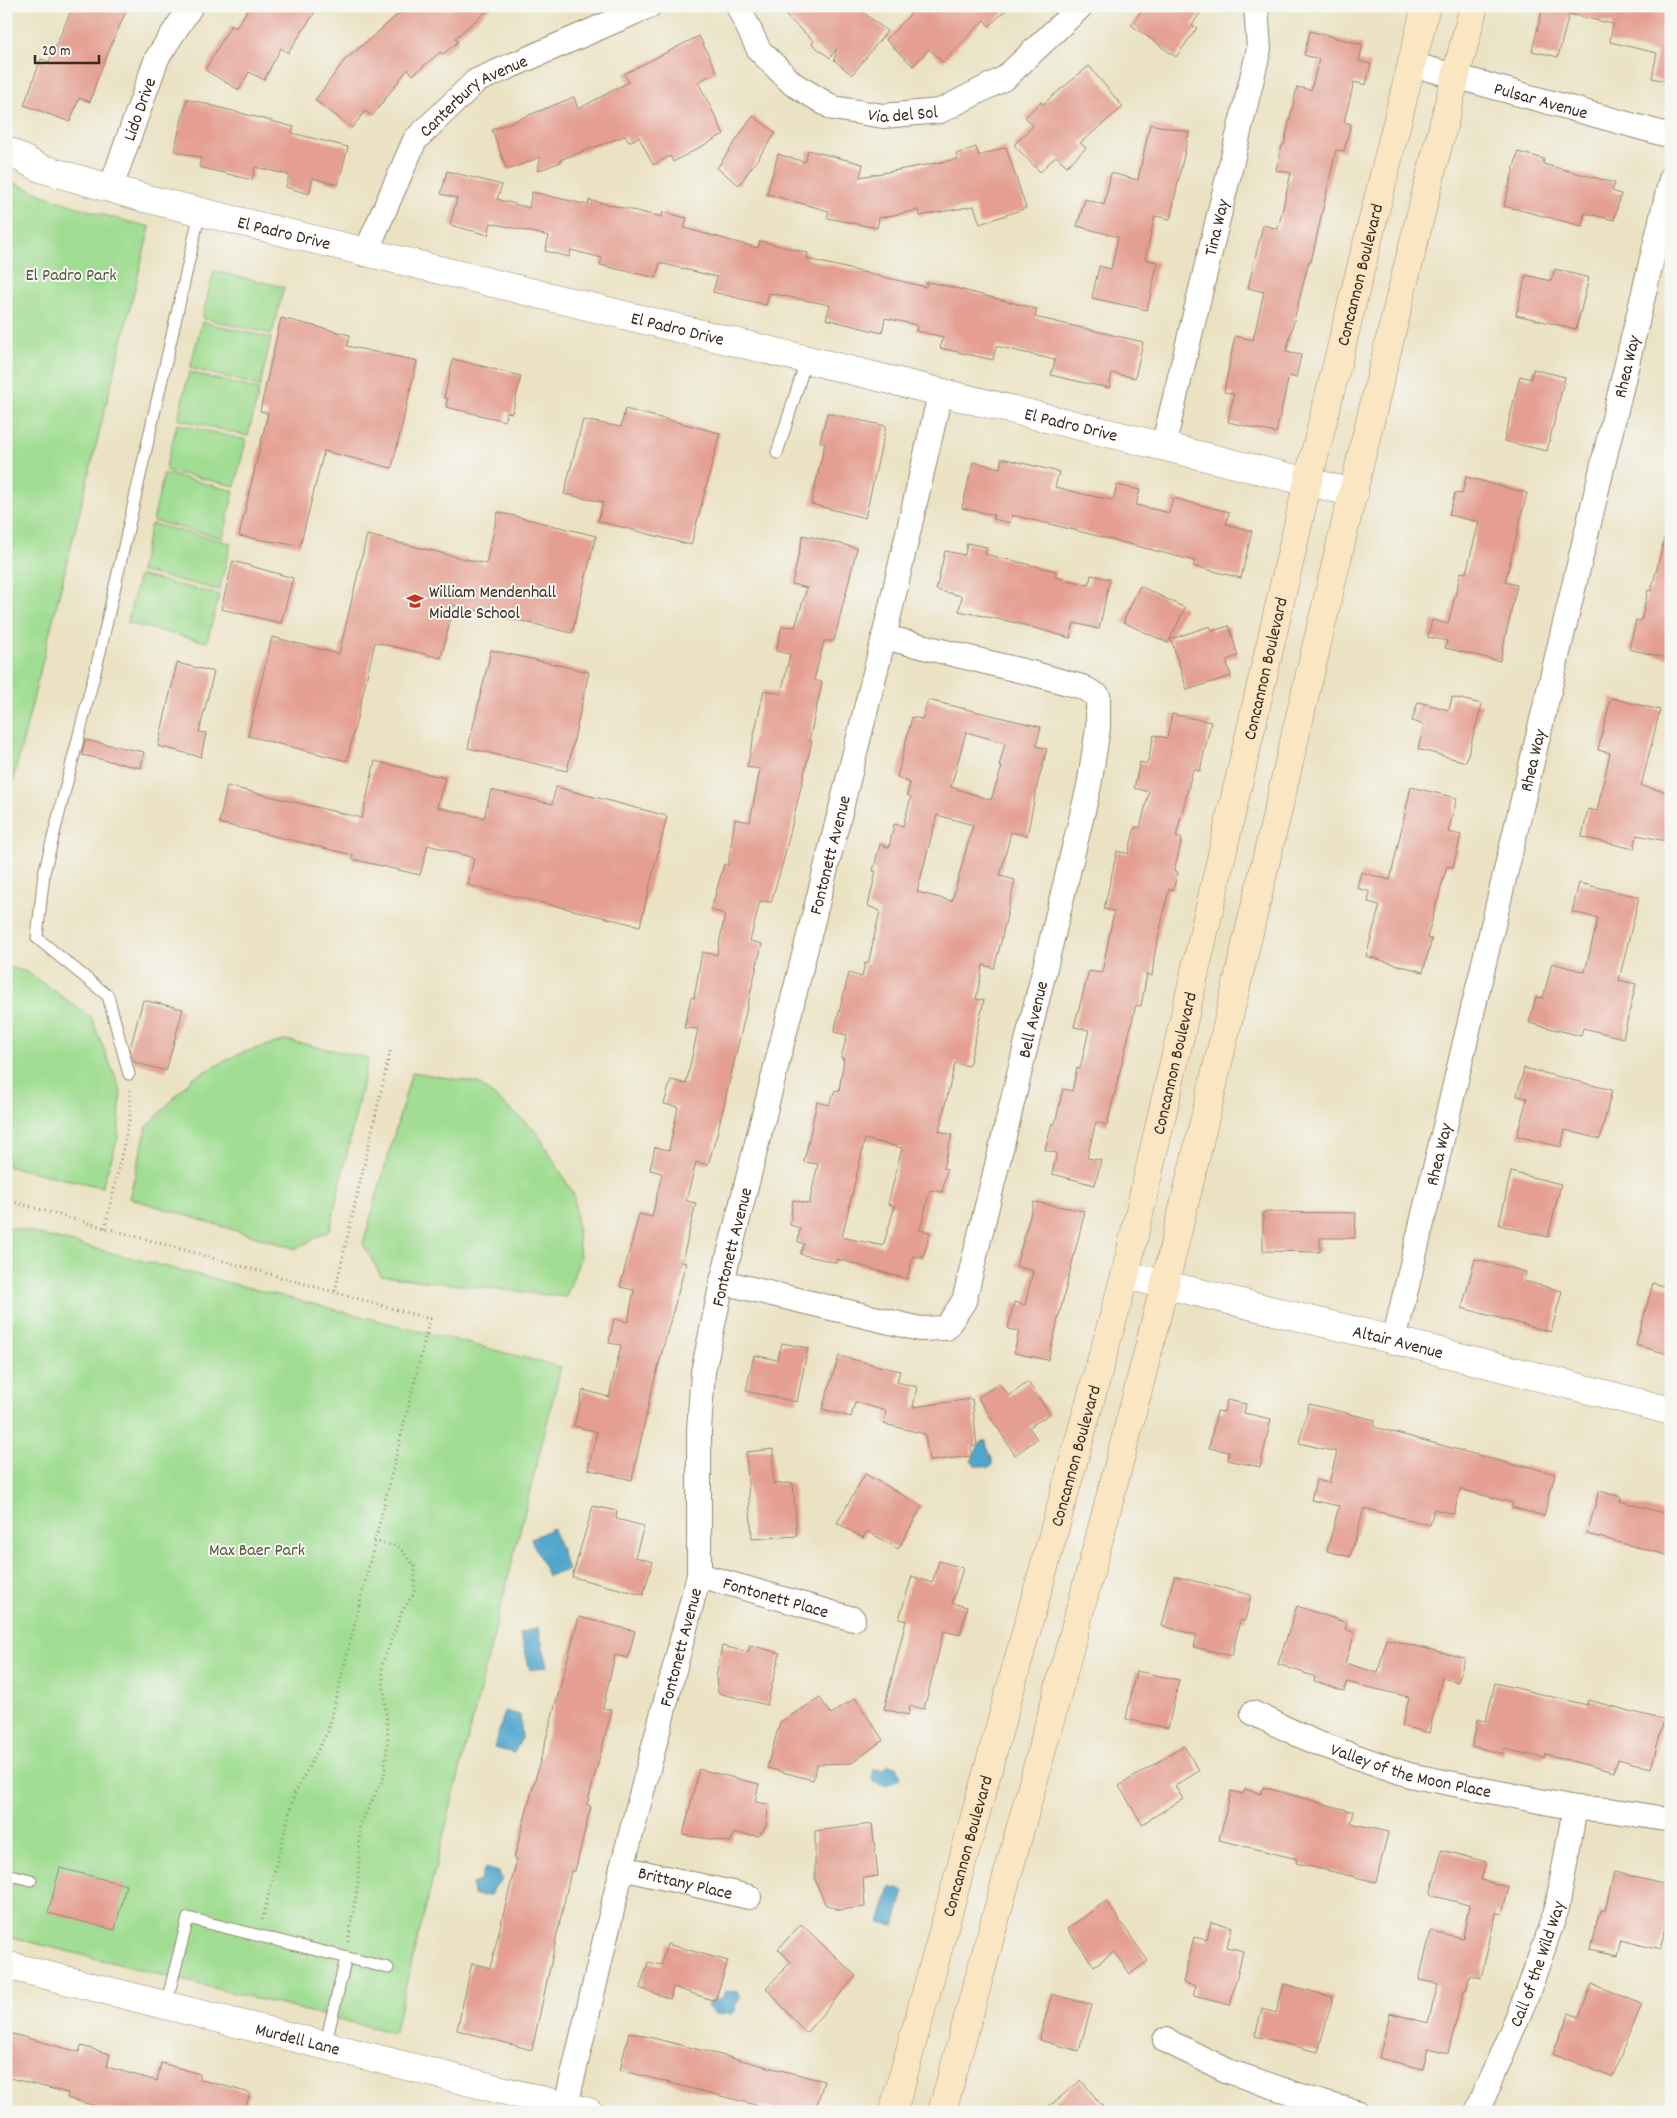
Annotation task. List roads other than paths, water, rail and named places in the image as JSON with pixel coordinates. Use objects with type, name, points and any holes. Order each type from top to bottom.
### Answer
[{"type":"main road","name":"Concannon Boulevard","points":[[893,2112],[1125,1275],[1308,481],[1410,64],[1426,6]]},
{"type":"main road","points":[[942,2112],[1069,1648],[1164,1284],[1354,493],[1474,6]]},
{"type":"street","name":"Lido Drive","points":[[110,190],[157,58],[190,6]]},
{"type":"street","name":"Canterbury Avenue","points":[[364,254],[415,140],[476,81],[649,6]]},
{"type":"street","name":"Via del Sol","points":[[738,6],[758,50],[792,84],[833,108],[883,116],[940,111],[1005,78],[1081,6]]},
{"type":"street","name":"Tina Way","points":[[1162,447],[1259,48],[1256,6]]},
{"type":"street","name":"Pulsar Avenue","points":[[1410,64],[1456,75],[1671,136]]},
{"type":"street","name":"El Padro Drive","points":[[6,150],[40,168],[110,190],[364,254],[1354,493]]},
{"type":"street","name":"Rhea Way","points":[[1394,1340],[1671,179]]},
{"type":"street","name":"Fontonett Avenue","points":[[578,2108],[622,1868],[699,1575],[699,1430],[704,1372],[722,1282],[884,637],[940,394]]},
{"type":"street","name":"Bell Avenue","points":[[722,1282],[920,1329],[946,1328],[964,1301],[1089,786],[1098,728],[1098,696],[1082,687],[1039,675],[884,637]]},
{"type":"street","name":"Altair Avenue","points":[[1125,1275],[1394,1340],[1671,1411]]},
{"type":"street","name":"Fontonett Place","points":[[699,1575],[853,1619]]},
{"type":"street","name":"Valley of the Moon Place","points":[[1253,1713],[1314,1742],[1409,1775],[1575,1808],[1610,1810],[1671,1820]]},
{"type":"street","name":"Call of the Wild Way","points":[[1477,2112],[1527,1995],[1557,1908],[1575,1808]]},
{"type":"street","name":"Brittany Place","points":[[622,1868],[749,1897]]},
{"type":"street","name":"Murdell Lane","points":[[6,1965],[578,2108]]},
{"type":"street","points":[[1165,2040],[1228,2071],[1316,2101],[1356,2112]]},
{"type":"lane","points":[[130,1074],[108,996],[37,938],[44,872],[100,652],[200,212]]},
{"type":"lane","points":[[776,453],[806,361]]},
{"type":"lane","points":[[6,1874],[31,1880]]},
{"type":"lane","points":[[166,2006],[188,1918],[388,1968]]},
{"type":"lane","points":[[325,2046],[346,1958]]},
{"type":"water","points":[[981,1441],[986,1441],[992,1458],[993,1465],[989,1468],[976,1466],[971,1461]]},
{"type":"water","points":[[553,1528],[568,1570],[548,1576],[531,1539]]},
{"type":"water","points":[[538,1628],[548,1666],[530,1670],[520,1633]]},
{"type":"water","points":[[505,1711],[520,1715],[522,1738],[514,1753],[494,1748]]},
{"type":"water","points":[[888,1765],[897,1766],[901,1777],[887,1786],[874,1783],[872,1779],[874,1769],[884,1770]]},
{"type":"water","points":[[485,1868],[499,1872],[502,1880],[493,1888],[490,1896],[473,1895],[472,1884],[480,1881]]},
{"type":"water","points":[[890,1887],[904,1891],[894,1926],[879,1923]]},
{"type":"water","points":[[725,1991],[738,1992],[741,1997],[735,2006],[736,2010],[730,2015],[726,2013],[722,2015],[713,2013],[707,2006],[709,2002],[722,1998]]},
{"type":"place","name":"William Mendenhall Middle School","points":[[415,601]]},
{"type":"park label","name":"El Padro Park","points":[[71,274]]},
{"type":"park label","name":"Max Baer Park","points":[[257,1549]]}]
